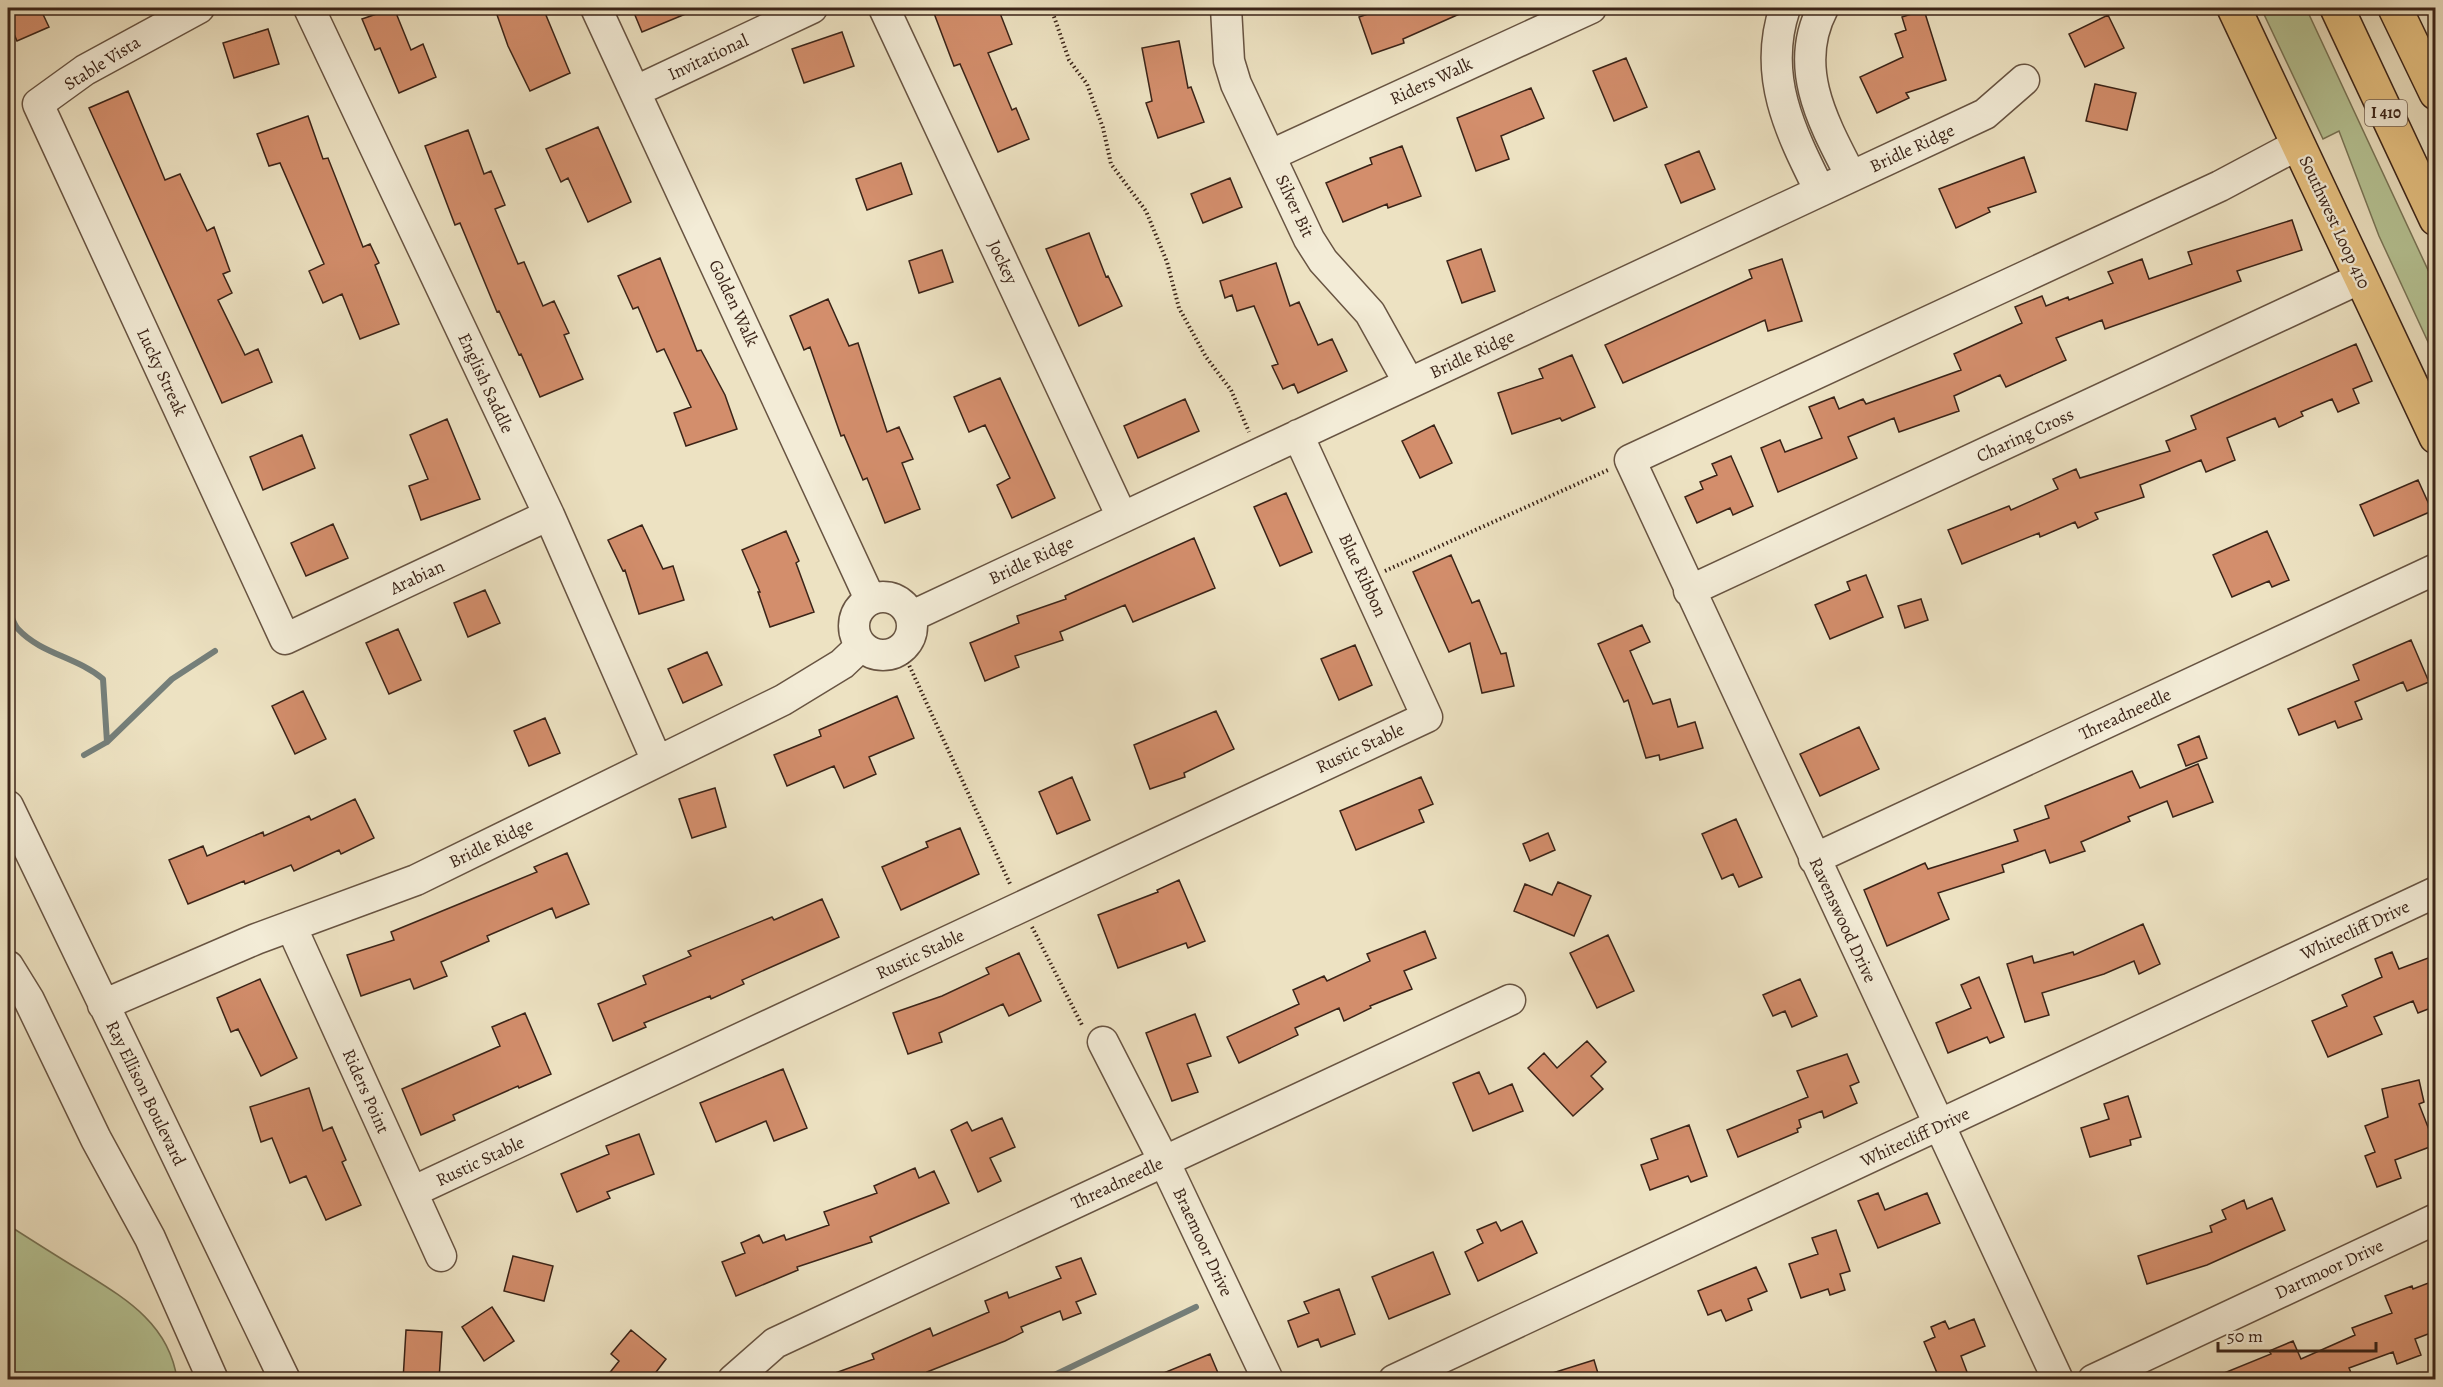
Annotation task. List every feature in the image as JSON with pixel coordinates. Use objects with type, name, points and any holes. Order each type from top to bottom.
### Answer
[{"type":"main road","name":"Southwest Loop 410","points":[[2234,8],[2436,437]]},
{"type":"main road","name":"I 410","points":[[2337,8],[2436,219]]},
{"type":"main road","points":[[2395,8],[2436,93]]},
{"type":"street","name":"Stable Vista","points":[[38,104],[85,70],[199,8]]},
{"type":"street","name":"English Saddle","points":[[309,8],[549,515],[657,761]]},
{"type":"street","name":"Golden Walk","points":[[596,8],[870,599]]},
{"type":"street","name":"Invitational","points":[[636,91],[812,8]]},
{"type":"street","name":"Jockey","points":[[884,8],[1122,517]]},
{"type":"street","name":"Silver Bit","points":[[1226,8],[1228,51],[1236,84],[1318,253],[1370,313],[1409,383]]},
{"type":"street","name":"Riders Walk","points":[[1271,155],[1591,8]]},
{"type":"street","points":[[1785,8],[1777,48],[1780,98],[1788,126],[1820,191]]},
{"type":"street","points":[[1823,8],[1811,40],[1811,84],[1819,113],[1851,176]]},
{"type":"street","name":"Bridle Ridge","points":[[912,616],[1985,114],[2024,80]]},
{"type":"street","name":"Lucky Streak","points":[[38,104],[285,639]]},
{"type":"street","points":[[1630,460],[2220,186],[2299,144]]},
{"type":"street","name":"Charing Cross","points":[[1689,591],[2361,278]]},
{"type":"street","name":"Blue Ribbon","points":[[1298,435],[1427,717]]},
{"type":"street","name":"Ravenswood Drive","points":[[1630,460],[2058,1380]]},
{"type":"street","name":"Arabian","points":[[285,639],[549,515]]},
{"type":"street","name":"Threadneedle","points":[[1814,859],[2436,569]]},
{"type":"street","points":[[882,596],[894,598],[905,605],[912,616],[912,636],[899,651],[879,655],[861,646],[854,626],[861,606],[870,599],[882,596]]},
{"type":"street","name":"Bridle Ridge","points":[[103,1005],[256,939],[416,880],[792,695],[842,664],[861,646]]},
{"type":"street","name":"Rustic Stable","points":[[412,1192],[1427,717]]},
{"type":"street","name":"Ray Ellison Boulevard","points":[[8,806],[285,1380]]},
{"type":"street","name":"Whitecliff Drive","points":[[1394,1380],[2436,892]]},
{"type":"street","name":"Riders Point","points":[[291,926],[441,1256]]},
{"type":"street","points":[[8,966],[29,1000],[96,1139],[150,1238],[213,1380]]},
{"type":"street","name":"Threadneedle","points":[[733,1380],[775,1343],[1510,1000]]},
{"type":"street","name":"Braemoor Drive","points":[[1103,1042],[1164,1161],[1268,1380]]},
{"type":"street","name":"Dartmoor Drive","points":[[2093,1380],[2436,1219]]},
{"type":"path","points":[[1051,8],[1069,60],[1087,84],[1103,128],[1111,164],[1146,211],[1167,262],[1179,308],[1206,357],[1231,390],[1258,453]]},
{"type":"path","points":[[1365,580],[1630,460]]},
{"type":"path","points":[[899,651],[909,665],[1021,907],[1085,1031],[1103,1042]]},
{"type":"green space","points":[[2261,8],[2306,8],[2435,285],[2435,357],[2379,236],[2339,131],[2323,139]]},
{"type":"green space","points":[[8,1225],[130,1303],[155,1328],[165,1343],[177,1379],[8,1379]]},
{"type":"building","points":[[8,8],[40,8],[49,27],[17,41],[8,20]]},
{"type":"building","points":[[394,8],[411,50],[423,44],[436,77],[399,93],[380,48],[375,50],[362,19]]},
{"type":"building","points":[[509,8],[543,8],[570,73],[530,91],[508,46],[496,12]]},
{"type":"building","points":[[632,8],[700,8],[642,32]]},
{"type":"building","points":[[932,8],[998,8],[1012,44],[988,53],[1012,110],[1016,108],[1029,139],[998,152],[960,64],[954,66]]},
{"type":"building","points":[[1386,8],[1473,8],[1403,39],[1404,43],[1372,54],[1359,17]]},
{"type":"building","points":[[1924,10],[1946,80],[1906,93],[1909,98],[1877,113],[1860,77],[1903,57],[1895,34],[1906,30],[1902,17]]},
{"type":"building","points":[[2108,15],[2124,48],[2085,67],[2069,34]]},
{"type":"building","points":[[268,29],[279,64],[234,78],[223,43]]},
{"type":"building","points":[[842,32],[854,66],[804,83],[792,49]]},
{"type":"building","points":[[1179,41],[1188,88],[1191,87],[1204,122],[1158,138],[1146,103],[1152,101],[1142,48]]},
{"type":"building","points":[[1626,58],[1647,107],[1614,121],[1593,71]]},
{"type":"building","points":[[2095,84],[2136,93],[2127,130],[2086,121]]},
{"type":"building","points":[[1531,88],[1544,118],[1501,136],[1509,159],[1476,171],[1457,118]]},
{"type":"building","points":[[128,91],[165,180],[180,174],[207,231],[214,227],[230,271],[223,274],[232,293],[218,300],[245,355],[258,349],[272,382],[222,403],[89,108]]},
{"type":"building","points":[[308,116],[323,159],[328,158],[363,247],[370,244],[379,263],[375,265],[399,324],[360,339],[342,294],[323,303],[309,271],[324,264],[280,163],[269,166],[257,134]]},
{"type":"building","points":[[598,127],[631,202],[588,222],[568,178],[561,182],[546,149]]},
{"type":"building","points":[[468,130],[484,174],[491,171],[505,205],[495,209],[518,264],[524,262],[543,306],[554,301],[569,333],[564,335],[583,379],[540,397],[521,354],[519,355],[499,311],[497,312],[460,223],[455,225],[425,146]]},
{"type":"building","points":[[1402,146],[1421,196],[1388,208],[1387,204],[1343,222],[1326,183],[1372,164],[1370,158]]},
{"type":"building","points":[[1699,151],[1715,189],[1681,203],[1665,165]]},
{"type":"building","points":[[2024,157],[2036,192],[1988,208],[1990,212],[1956,228],[1939,189]]},
{"type":"building","points":[[901,163],[912,194],[867,210],[856,179]]},
{"type":"building","points":[[1230,178],[1242,207],[1203,223],[1191,194]]},
{"type":"building","points":[[2292,220],[2302,250],[2237,271],[2241,281],[2105,329],[2102,320],[2056,338],[2066,360],[2006,387],[2000,375],[1954,396],[1959,411],[1899,432],[1894,418],[1848,437],[1857,458],[1778,492],[1761,448],[1780,440],[1785,452],[1822,438],[1809,407],[1834,397],[1839,409],[1863,399],[1866,404],[1961,370],[1954,354],[2022,323],[2015,307],[2042,296],[2046,306],[2068,297],[2069,300],[2113,283],[2108,272],[2142,259],[2149,279],[2192,264],[2188,252]]},
{"type":"building","points":[[1089,233],[1106,277],[1108,276],[1122,306],[1079,326],[1046,249]]},
{"type":"building","points":[[1481,249],[1495,291],[1462,303],[1447,261]]},
{"type":"building","points":[[942,250],[953,282],[919,293],[909,261]]},
{"type":"building","points":[[660,258],[697,351],[701,350],[725,395],[737,429],[686,446],[674,413],[691,407],[664,349],[657,352],[638,307],[633,309],[618,276]]},
{"type":"building","points":[[1782,259],[1802,321],[1768,331],[1765,320],[1623,383],[1605,345],[1752,278],[1749,270]]},
{"type":"building","points":[[1276,263],[1290,306],[1299,302],[1318,345],[1332,339],[1347,371],[1298,393],[1294,384],[1283,389],[1272,366],[1278,364],[1254,306],[1237,311],[1232,295],[1225,298],[1220,281]]},
{"type":"building","points":[[828,299],[849,346],[858,343],[887,432],[899,427],[913,459],[902,463],[920,509],[885,523],[867,478],[863,480],[844,435],[841,436],[810,347],[804,350],[790,316]]},
{"type":"building","points":[[2356,344],[2372,381],[2353,389],[2359,403],[2338,412],[2332,399],[2301,412],[2303,416],[2279,427],[2275,418],[2227,438],[2235,460],[2206,472],[2201,460],[2140,485],[2144,497],[2095,513],[2098,519],[2078,528],[2075,522],[2040,537],[2039,533],[1962,564],[1948,530],[2009,506],[2011,510],[2058,489],[2053,479],[2076,469],[2080,478],[2170,451],[2166,441],[2196,429],[2191,416]]},
{"type":"building","points":[[1572,355],[1595,407],[1562,421],[1560,418],[1512,434],[1498,393],[1543,378],[1539,369]]},
{"type":"building","points":[[1000,378],[1055,498],[1012,518],[997,485],[1010,478],[985,425],[969,432],[954,397]]},
{"type":"building","points":[[1185,399],[1199,431],[1138,458],[1124,426]]},
{"type":"building","points":[[447,419],[480,499],[421,520],[409,486],[428,479],[410,435]]},
{"type":"building","points":[[1434,425],[1452,463],[1420,478],[1402,441]]},
{"type":"building","points":[[302,435],[315,468],[263,490],[250,457]]},
{"type":"building","points":[[1731,456],[1753,506],[1733,515],[1730,508],[1697,523],[1685,497],[1703,489],[1700,482],[1717,475],[1712,464]]},
{"type":"building","points":[[2418,480],[2432,511],[2374,536],[2360,505]]},
{"type":"building","points":[[1286,493],[1312,552],[1280,566],[1254,507]]},
{"type":"building","points":[[333,524],[348,558],[306,576],[291,543]]},
{"type":"building","points":[[642,525],[663,569],[673,566],[684,600],[639,614],[625,570],[623,571],[608,540]]},
{"type":"building","points":[[786,531],[799,561],[796,563],[814,612],[770,627],[758,592],[760,592],[742,550]]},
{"type":"building","points":[[2267,531],[2289,580],[2272,587],[2269,581],[2232,597],[2213,555]]},
{"type":"building","points":[[1194,538],[1215,588],[1133,622],[1125,605],[1060,632],[1063,640],[1015,656],[1019,667],[985,681],[970,643],[1019,623],[1017,616],[1066,599],[1065,596]]},
{"type":"building","points":[[1451,555],[1472,603],[1479,600],[1501,654],[1506,653],[1514,686],[1482,693],[1470,643],[1449,652],[1413,572]]},
{"type":"building","points":[[1866,575],[1883,617],[1830,639],[1815,605],[1850,590],[1847,582]]},
{"type":"building","points":[[485,590],[500,623],[468,637],[454,603]]},
{"type":"building","points":[[1921,599],[1928,620],[1905,628],[1898,606]]},
{"type":"building","points":[[1642,625],[1650,642],[1630,651],[1653,704],[1670,699],[1678,727],[1695,722],[1703,748],[1660,760],[1659,755],[1646,758],[1628,700],[1624,702],[1598,644]]},
{"type":"building","points":[[398,629],[421,680],[389,694],[366,643]]},
{"type":"building","points":[[2411,640],[2429,682],[2407,691],[2403,682],[2355,702],[2362,719],[2338,728],[2335,721],[2299,735],[2288,709],[2359,680],[2353,665]]},
{"type":"building","points":[[1355,645],[1372,685],[1339,700],[1321,659]]},
{"type":"building","points":[[707,652],[722,685],[683,703],[668,669]]},
{"type":"building","points":[[303,691],[326,739],[295,754],[272,706]]},
{"type":"building","points":[[897,696],[914,738],[869,757],[876,774],[844,788],[834,766],[787,786],[774,755],[821,736],[819,730]]},
{"type":"building","points":[[1216,711],[1234,749],[1184,773],[1185,777],[1150,789],[1134,745]]},
{"type":"building","points":[[545,718],[560,753],[529,766],[514,731]]},
{"type":"building","points":[[1859,727],[1879,769],[1820,796],[1800,754]]},
{"type":"building","points":[[2199,736],[2207,758],[2186,766],[2178,745]]},
{"type":"building","points":[[2198,764],[2213,802],[2173,817],[2167,801],[2128,817],[2130,821],[2081,842],[2085,851],[2050,863],[2045,850],[2002,865],[2004,872],[1938,893],[1949,919],[1887,946],[1864,890],[1925,863],[1928,869],[2018,841],[2014,830],[2049,818],[2045,806],[2132,771],[2140,788]]},
{"type":"building","points":[[1072,777],[1090,820],[1057,834],[1039,792]]},
{"type":"building","points":[[1421,777],[1433,804],[1419,810],[1424,822],[1356,850],[1340,811]]},
{"type":"building","points":[[715,788],[726,827],[692,838],[679,799]]},
{"type":"building","points":[[355,799],[374,838],[341,854],[339,850],[294,871],[291,865],[188,904],[169,860],[203,846],[207,856],[263,832],[264,836],[309,816],[311,820]]},
{"type":"building","points":[[1736,819],[1762,877],[1739,887],[1733,874],[1722,879],[1702,834]]},
{"type":"building","points":[[960,828],[979,874],[901,910],[882,867],[928,847],[926,842]]},
{"type":"building","points":[[1548,833],[1555,850],[1530,861],[1523,844]]},
{"type":"building","points":[[567,853],[589,904],[556,918],[552,908],[487,936],[489,941],[441,962],[447,976],[414,989],[410,979],[361,996],[347,955],[394,940],[391,932],[537,872],[534,867]]},
{"type":"building","points":[[1179,880],[1205,941],[1188,948],[1186,943],[1118,968],[1098,915],[1158,892],[1157,890]]},
{"type":"building","points":[[1558,882],[1591,896],[1574,936],[1514,911],[1525,884],[1552,895]]},
{"type":"building","points":[[822,899],[839,937],[742,980],[744,984],[711,999],[710,996],[644,1023],[646,1027],[613,1041],[598,1004],[646,984],[643,976],[691,956],[688,951],[772,917],[774,920]]},
{"type":"building","points":[[2143,924],[2160,964],[2139,974],[2134,961],[2104,974],[2042,993],[2049,1015],[2025,1022],[2007,964],[2032,956],[2034,963],[2073,952],[2074,955]]},
{"type":"building","points":[[1425,931],[1436,958],[1404,971],[1412,989],[1370,1006],[1371,1008],[1344,1021],[1339,1008],[1295,1028],[1298,1035],[1239,1063],[1227,1037],[1299,1004],[1293,990],[1324,976],[1327,981],[1370,961],[1367,954]]},
{"type":"building","points":[[1608,935],[1634,991],[1597,1008],[1570,953]]},
{"type":"building","points":[[2392,952],[2399,969],[2436,955],[2436,1006],[2418,1013],[2413,1001],[2374,1017],[2382,1034],[2328,1057],[2312,1021],[2347,1006],[2342,995],[2382,977],[2375,959]]},
{"type":"building","points":[[1019,953],[1041,1001],[1009,1016],[1003,1004],[939,1033],[942,1042],[908,1054],[893,1013],[942,996],[989,974],[986,968]]},
{"type":"building","points":[[1979,977],[2004,1037],[1990,1043],[1987,1037],[1948,1053],[1936,1023],[1971,1008],[1961,985]]},
{"type":"building","points":[[260,979],[297,1058],[261,1076],[238,1029],[231,1032],[217,998]]},
{"type":"building","points":[[1800,979],[1817,1016],[1792,1027],[1785,1011],[1773,1016],[1763,995]]},
{"type":"building","points":[[525,1013],[551,1074],[453,1115],[455,1120],[421,1135],[402,1089],[500,1046],[492,1027]]},
{"type":"building","points":[[1195,1014],[1211,1056],[1187,1064],[1198,1092],[1172,1101],[1146,1033]]},
{"type":"building","points":[[1587,1041],[1606,1062],[1591,1076],[1603,1089],[1573,1116],[1528,1068],[1544,1053],[1557,1068]]},
{"type":"building","points":[[1847,1054],[1859,1082],[1850,1086],[1857,1103],[1824,1118],[1822,1111],[1799,1120],[1801,1127],[1797,1129],[1798,1132],[1738,1157],[1727,1130],[1808,1097],[1797,1071]]},
{"type":"building","points":[[783,1069],[807,1128],[774,1141],[766,1121],[716,1142],[700,1103]]},
{"type":"building","points":[[1479,1072],[1489,1094],[1512,1084],[1523,1111],[1473,1131],[1453,1083]]},
{"type":"building","points":[[2419,1080],[2424,1102],[2419,1104],[2435,1145],[2395,1160],[2401,1178],[2377,1187],[2365,1156],[2375,1152],[2365,1126],[2388,1117],[2382,1089]]},
{"type":"building","points":[[309,1088],[323,1131],[332,1127],[346,1160],[342,1162],[361,1205],[326,1220],[306,1176],[290,1183],[272,1138],[261,1142],[250,1107]]},
{"type":"building","points":[[2128,1096],[2141,1137],[2130,1140],[2131,1145],[2090,1157],[2081,1128],[2109,1119],[2104,1104]]},
{"type":"building","points":[[1002,1118],[1015,1147],[990,1158],[1001,1181],[978,1192],[951,1130],[967,1122],[972,1131]]},
{"type":"building","points":[[1689,1125],[1707,1176],[1691,1182],[1688,1176],[1650,1190],[1641,1165],[1658,1159],[1651,1139]]},
{"type":"building","points":[[639,1134],[654,1174],[607,1192],[610,1198],[577,1212],[561,1174],[609,1154],[606,1146]]},
{"type":"building","points":[[915,1168],[919,1178],[934,1171],[949,1203],[870,1237],[872,1242],[797,1267],[798,1270],[736,1296],[722,1262],[745,1253],[741,1243],[759,1235],[763,1243],[784,1235],[786,1240],[829,1225],[824,1212],[877,1193],[874,1186]]},
{"type":"building","points":[[1878,1193],[1885,1210],[1927,1193],[1940,1223],[1878,1248],[1858,1201]]},
{"type":"building","points":[[2272,1198],[2285,1230],[2207,1265],[2147,1284],[2138,1256],[2212,1232],[2210,1226],[2226,1219],[2222,1210],[2244,1200],[2247,1209]]},
{"type":"building","points":[[1522,1221],[1537,1253],[1478,1281],[1465,1252],[1483,1243],[1477,1230],[1496,1222],[1501,1231]]},
{"type":"building","points":[[1836,1230],[1850,1271],[1840,1274],[1845,1290],[1830,1295],[1828,1289],[1801,1298],[1789,1264],[1818,1254],[1812,1238]]},
{"type":"building","points":[[1433,1252],[1450,1294],[1389,1319],[1372,1277]]},
{"type":"building","points":[[513,1256],[553,1266],[544,1301],[504,1291]]},
{"type":"building","points":[[1081,1258],[1096,1294],[1076,1302],[1081,1313],[1063,1320],[1060,1311],[1021,1327],[1023,1332],[1005,1341],[927,1372],[930,1380],[824,1380],[824,1377],[874,1359],[872,1354],[930,1328],[933,1336],[989,1312],[985,1301],[1007,1292],[1009,1298],[1061,1278],[1056,1267]]},
{"type":"building","points":[[1756,1267],[1767,1291],[1748,1299],[1752,1310],[1726,1321],[1721,1310],[1708,1315],[1698,1291]]},
{"type":"building","points":[[2436,1280],[2436,1331],[2415,1339],[2421,1355],[2397,1364],[2393,1352],[2349,1368],[2354,1380],[2207,1380],[2271,1354],[2269,1351],[2293,1341],[2301,1359],[2355,1335],[2352,1328],[2392,1313],[2385,1296]]},
{"type":"building","points":[[1339,1289],[1355,1334],[1321,1347],[1318,1339],[1298,1347],[1288,1321],[1309,1313],[1304,1302]]},
{"type":"building","points":[[492,1307],[514,1341],[484,1361],[462,1327]]},
{"type":"building","points":[[1974,1319],[1985,1346],[1961,1356],[1970,1380],[1940,1380],[1924,1342],[1935,1337],[1931,1327],[1945,1321],[1949,1329]]},
{"type":"building","points":[[406,1330],[442,1332],[439,1380],[403,1380]]},
{"type":"building","points":[[631,1330],[666,1359],[650,1380],[604,1380],[619,1361],[611,1354]]},
{"type":"building","points":[[1210,1354],[1221,1380],[1149,1380],[1149,1379]]},
{"type":"building","points":[[1594,1360],[1600,1380],[1544,1380],[1543,1376]]},
{"type":"waterway","points":[[8,608],[16,627],[27,637],[48,650],[82,665],[103,679],[107,742],[84,755]]},
{"type":"waterway","points":[[107,742],[172,679],[215,651]]},
{"type":"waterway","points":[[1044,1380],[1196,1307]]}]
